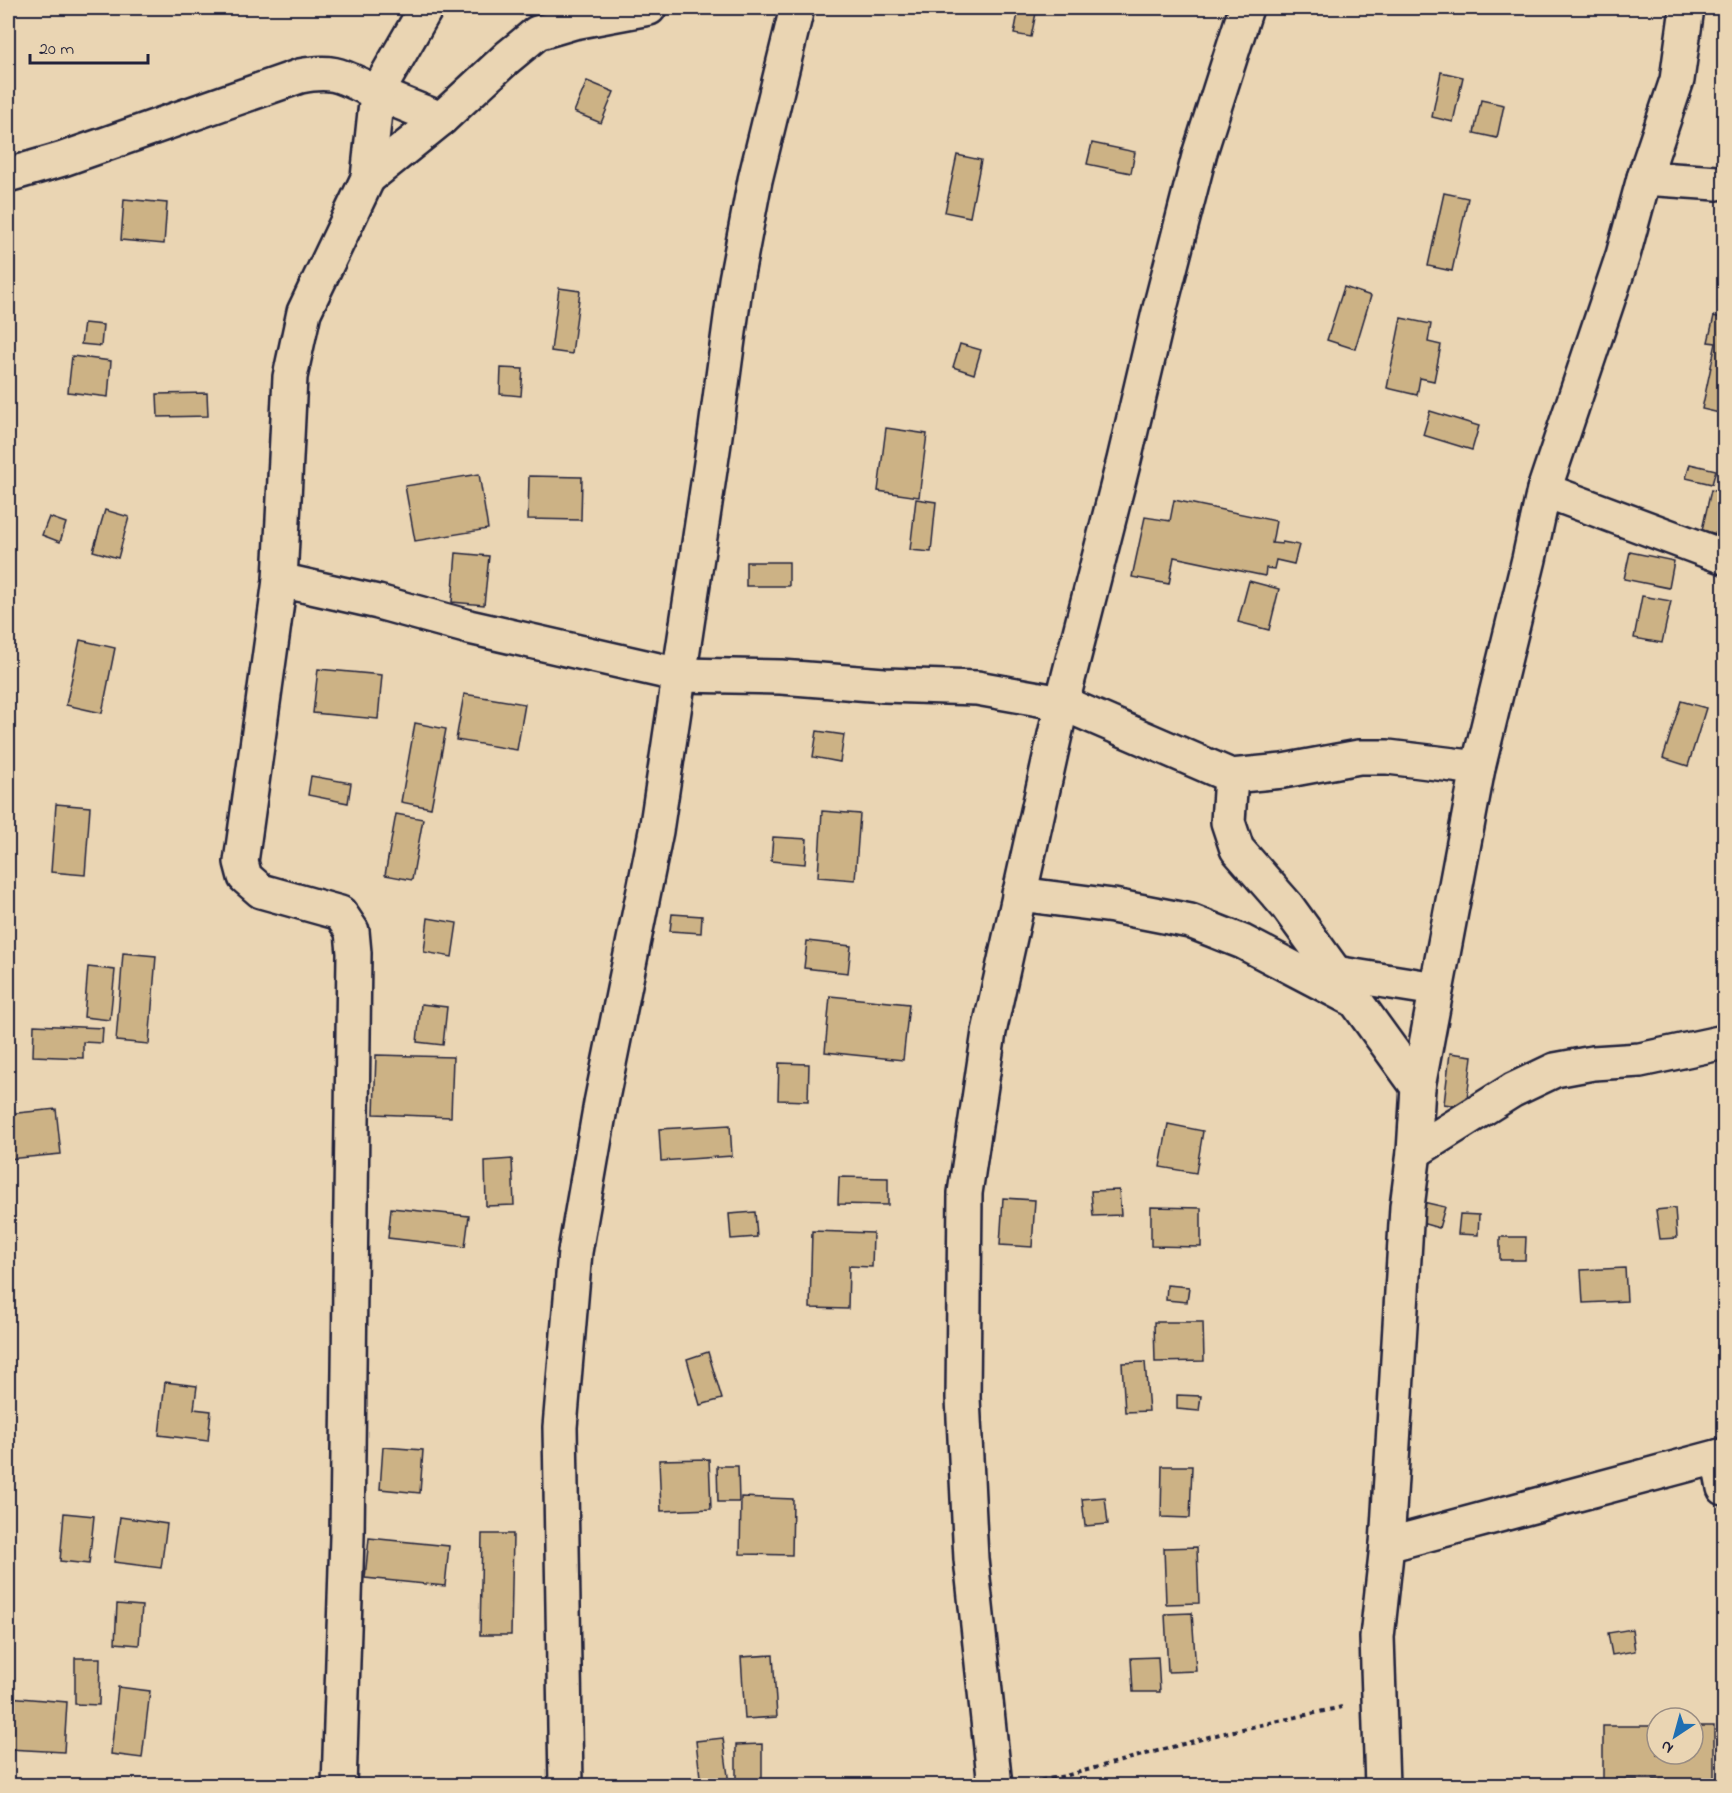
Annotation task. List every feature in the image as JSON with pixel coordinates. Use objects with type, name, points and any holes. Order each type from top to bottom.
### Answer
[{"type":"street","points":[[339,1785],[347,1536],[354,953],[352,931],[340,914],[261,891],[245,877],[241,862],[280,579],[290,377],[304,312],[368,178],[377,93],[426,8]]},
{"type":"street","points":[[368,178],[441,119],[537,33],[574,22],[649,8]]},
{"type":"street","points":[[566,1785],[560,1427],[574,1252],[601,1103],[656,831],[736,280],[755,180],[798,8]]},
{"type":"street","points":[[1008,1785],[971,1558],[963,1398],[965,1193],[989,1032],[1062,704],[1200,152],[1246,8]]},
{"type":"street","points":[[1382,1785],[1377,1637],[1387,1545],[1407,1207],[1414,1152],[1418,1087],[1478,768],[1544,490],[1623,255],[1644,178],[1677,80],[1687,8]]},
{"type":"street","points":[[8,175],[63,159],[300,76],[320,72],[345,76],[377,93],[441,119]]},
{"type":"street","points":[[1644,178],[1725,182]]},
{"type":"street","points":[[1544,490],[1725,557]]},
{"type":"street","points":[[280,579],[378,602],[469,627],[680,675],[781,677],[884,685],[977,688],[1062,704],[1231,776],[1283,771],[1359,757],[1388,757],[1478,768]]},
{"type":"street","points":[[1231,776],[1228,822],[1237,849],[1287,906],[1418,1087]]},
{"type":"street","points":[[1019,894],[1113,906],[1190,921],[1243,942],[1355,1001]]},
{"type":"street","points":[[1335,973],[1436,988]]},
{"type":"street","points":[[1414,1152],[1513,1090],[1555,1070],[1593,1063],[1640,1060],[1725,1042]]},
{"type":"street","points":[[1387,1545],[1721,1456],[1725,1488]]},
{"type":"path","points":[[1008,1785],[1065,1776],[1220,1734],[1380,1699]]},
{"type":"building","points":[[495,8],[546,8],[545,17],[495,12]]},
{"type":"building","points":[[1019,8],[1037,8],[1031,37],[1014,34]]},
{"type":"building","points":[[1441,72],[1463,77],[1453,122],[1432,117]]},
{"type":"building","points":[[587,81],[614,92],[601,123],[574,112]]},
{"type":"building","points":[[1481,100],[1504,105],[1497,138],[1474,133]]},
{"type":"building","points":[[1092,143],[1135,152],[1131,173],[1087,164]]},
{"type":"building","points":[[957,155],[981,160],[970,217],[945,212]]},
{"type":"building","points":[[1444,193],[1468,198],[1452,271],[1428,266]]},
{"type":"building","points":[[124,199],[167,203],[164,244],[121,240]]},
{"type":"building","points":[[1724,274],[1724,305],[1718,304]]},
{"type":"building","points":[[1344,287],[1371,296],[1355,349],[1327,340]]},
{"type":"building","points":[[559,288],[580,291],[572,354],[551,351]]},
{"type":"building","points":[[1714,316],[1724,319],[1724,414],[1702,409],[1716,343],[1708,342]]},
{"type":"building","points":[[1401,318],[1431,324],[1428,342],[1441,345],[1434,381],[1420,378],[1417,395],[1387,388]]},
{"type":"building","points":[[84,323],[103,325],[101,346],[81,344]]},
{"type":"building","points":[[960,344],[981,350],[974,374],[953,367]]},
{"type":"building","points":[[72,356],[111,361],[108,397],[68,392]]},
{"type":"building","points":[[501,368],[523,369],[521,396],[500,394]]},
{"type":"building","points":[[207,393],[208,416],[158,417],[157,394]]},
{"type":"building","points":[[1430,411],[1479,426],[1472,450],[1423,435]]},
{"type":"building","points":[[886,428],[927,434],[919,497],[878,491]]},
{"type":"building","points":[[1690,464],[1716,470],[1712,484],[1686,478]]},
{"type":"building","points":[[479,474],[488,529],[415,541],[405,486]]},
{"type":"building","points":[[529,476],[582,477],[581,520],[528,519]]},
{"type":"building","points":[[1711,490],[1724,493],[1724,536],[1702,530]]},
{"type":"building","points":[[916,499],[936,502],[931,552],[910,550]]},
{"type":"building","points":[[1174,500],[1276,521],[1272,543],[1299,545],[1294,564],[1276,560],[1274,569],[1266,568],[1265,576],[1174,557],[1169,584],[1132,577],[1145,517],[1170,521]]},
{"type":"building","points":[[105,510],[129,517],[118,558],[93,551]]},
{"type":"building","points":[[49,517],[66,523],[60,542],[42,535]]},
{"type":"building","points":[[1630,552],[1674,561],[1669,588],[1624,579]]},
{"type":"building","points":[[456,553],[489,556],[484,605],[452,602]]},
{"type":"building","points":[[746,562],[789,562],[789,586],[746,586]]},
{"type":"building","points":[[1249,581],[1279,589],[1269,630],[1238,622]]},
{"type":"building","points":[[1642,596],[1671,601],[1662,643],[1634,638]]},
{"type":"building","points":[[80,640],[115,648],[102,713],[66,705]]},
{"type":"building","points":[[318,669],[382,675],[378,719],[313,713]]},
{"type":"building","points":[[464,694],[525,704],[517,750],[456,740]]},
{"type":"building","points":[[1681,701],[1706,708],[1688,766],[1663,758]]},
{"type":"building","points":[[415,723],[446,729],[431,808],[401,802]]},
{"type":"building","points":[[817,731],[844,735],[840,762],[813,757]]},
{"type":"building","points":[[311,776],[351,783],[348,803],[308,795]]},
{"type":"building","points":[[56,804],[90,807],[85,875],[51,872]]},
{"type":"building","points":[[822,811],[860,814],[855,880],[818,877]]},
{"type":"building","points":[[396,814],[423,819],[412,880],[385,875]]},
{"type":"building","points":[[773,837],[807,839],[805,864],[771,861]]},
{"type":"building","points":[[672,914],[702,916],[701,933],[670,931]]},
{"type":"building","points":[[428,918],[457,923],[452,957],[424,952]]},
{"type":"building","points":[[807,941],[851,946],[848,973],[804,968]]},
{"type":"building","points":[[123,953],[156,956],[149,1044],[116,1041]]},
{"type":"building","points":[[88,967],[115,970],[110,1020],[84,1017]]},
{"type":"building","points":[[830,996],[909,1004],[903,1060],[825,1052]]},
{"type":"building","points":[[421,1004],[447,1007],[443,1045],[417,1042]]},
{"type":"building","points":[[34,1025],[103,1028],[102,1043],[83,1042],[83,1058],[33,1056]]},
{"type":"building","points":[[1450,1053],[1472,1056],[1466,1107],[1444,1104]]},
{"type":"building","points":[[376,1055],[453,1057],[451,1117],[374,1114]]},
{"type":"building","points":[[779,1063],[809,1064],[808,1101],[778,1100]]},
{"type":"building","points":[[56,1109],[61,1154],[8,1159],[8,1114]]},
{"type":"building","points":[[1168,1124],[1203,1131],[1196,1173],[1160,1167]]},
{"type":"building","points":[[730,1125],[732,1156],[661,1161],[659,1129]]},
{"type":"building","points":[[512,1159],[514,1205],[486,1206],[485,1161]]},
{"type":"building","points":[[839,1177],[888,1178],[888,1205],[838,1204]]},
{"type":"building","points":[[1119,1190],[1121,1215],[1093,1216],[1091,1191]]},
{"type":"building","points":[[1003,1198],[1035,1200],[1032,1247],[1000,1245]]},
{"type":"building","points":[[1423,1202],[1445,1207],[1439,1228],[1418,1222]]},
{"type":"building","points":[[1151,1207],[1201,1208],[1201,1247],[1151,1246]]},
{"type":"building","points":[[391,1208],[469,1216],[465,1247],[388,1238]]},
{"type":"building","points":[[1675,1208],[1677,1238],[1660,1239],[1656,1210]]},
{"type":"building","points":[[755,1212],[757,1237],[731,1239],[729,1214]]},
{"type":"building","points":[[1460,1214],[1479,1215],[1478,1235],[1458,1234]]},
{"type":"building","points":[[812,1231],[873,1233],[872,1267],[849,1266],[848,1309],[810,1308]]},
{"type":"building","points":[[1500,1237],[1526,1237],[1525,1260],[1500,1260]]},
{"type":"building","points":[[1625,1268],[1627,1301],[1583,1303],[1581,1270]]},
{"type":"building","points":[[1167,1285],[1189,1287],[1187,1302],[1166,1300]]},
{"type":"building","points":[[1154,1322],[1203,1322],[1204,1361],[1155,1362]]},
{"type":"building","points":[[708,1352],[722,1399],[700,1405],[687,1359]]},
{"type":"building","points":[[1145,1362],[1149,1411],[1125,1412],[1122,1363]]},
{"type":"building","points":[[165,1382],[197,1386],[194,1409],[211,1411],[208,1441],[159,1435]]},
{"type":"building","points":[[1177,1395],[1201,1396],[1199,1411],[1177,1409]]},
{"type":"building","points":[[383,1447],[423,1450],[420,1493],[380,1489]]},
{"type":"building","points":[[709,1459],[711,1509],[661,1511],[659,1460]]},
{"type":"building","points":[[717,1466],[738,1466],[739,1502],[718,1502]]},
{"type":"building","points":[[1162,1466],[1192,1466],[1190,1518],[1161,1517]]},
{"type":"building","points":[[741,1497],[793,1499],[792,1555],[740,1554]]},
{"type":"building","points":[[1105,1497],[1108,1524],[1085,1526],[1082,1499]]},
{"type":"building","points":[[64,1513],[94,1516],[89,1564],[60,1561]]},
{"type":"building","points":[[120,1517],[167,1524],[161,1568],[114,1562]]},
{"type":"building","points":[[482,1534],[513,1534],[511,1635],[480,1635]]},
{"type":"building","points":[[369,1538],[449,1546],[445,1586],[365,1578]]},
{"type":"building","points":[[1197,1547],[1199,1603],[1166,1604],[1164,1548]]},
{"type":"building","points":[[117,1604],[142,1606],[139,1645],[115,1643]]},
{"type":"building","points":[[1192,1613],[1196,1671],[1168,1672],[1165,1614]]},
{"type":"building","points":[[1632,1629],[1635,1651],[1612,1655],[1608,1633]]},
{"type":"building","points":[[773,1655],[777,1717],[745,1719],[741,1657]]},
{"type":"building","points":[[1158,1657],[1160,1692],[1133,1692],[1131,1658]]},
{"type":"building","points":[[75,1658],[100,1658],[99,1705],[75,1704]]},
{"type":"building","points":[[118,1687],[150,1691],[142,1758],[111,1754]]},
{"type":"building","points":[[8,1697],[67,1702],[64,1752],[8,1749]]},
{"type":"building","points":[[1603,1726],[1645,1726],[1645,1766],[1705,1766],[1705,1726],[1714,1726],[1714,1780],[1603,1779]]},
{"type":"building","points":[[723,1738],[729,1784],[701,1786],[696,1741]]},
{"type":"building","points":[[762,1744],[762,1785],[736,1785],[736,1745]]}]
